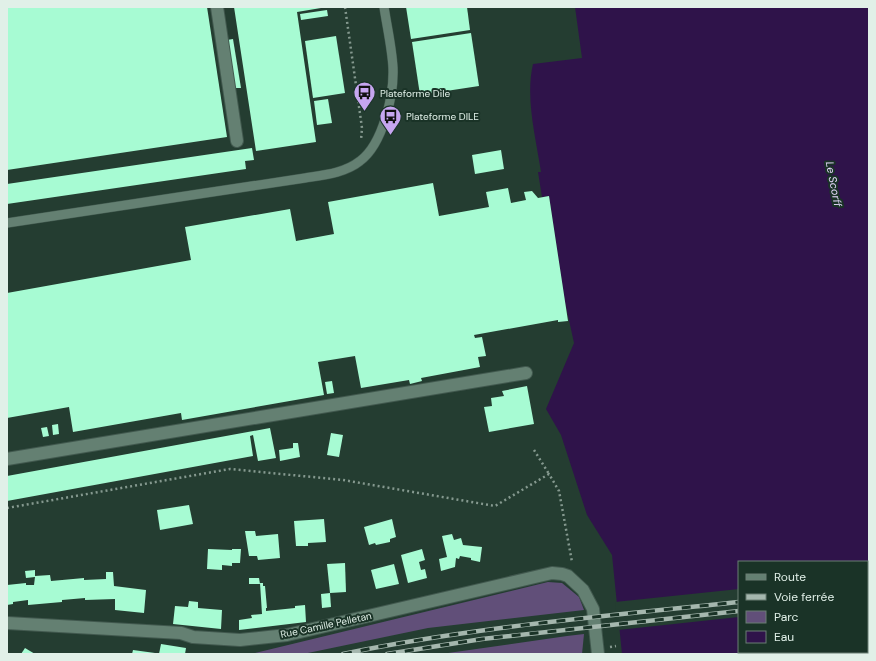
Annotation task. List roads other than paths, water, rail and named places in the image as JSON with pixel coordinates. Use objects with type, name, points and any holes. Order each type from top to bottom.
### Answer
[{"type":"street","points":[[217,7],[237,141]]},
{"type":"street","points":[[7,459],[526,373]]},
{"type":"street","name":"Rue Camille Pelletan","points":[[7,623],[181,632],[193,636],[240,640],[287,635],[552,573],[562,574],[570,571],[583,590],[593,609],[598,654]]},
{"type":"lane","points":[[7,223],[306,178],[342,171],[361,161],[377,141],[387,113],[392,83],[393,67],[384,7]]},
{"type":"water","name":"Le Scorff","points":[[575,7],[869,7],[869,654],[622,654],[612,555],[587,515],[561,435],[546,409],[574,343],[565,302],[549,196],[542,197],[538,172],[541,172],[532,118],[530,90],[533,64],[582,58]]},
{"type":"railway","points":[[343,654],[442,636],[491,629],[590,617],[738,602]]},
{"type":"railway","points":[[387,654],[482,639],[738,611]]},
{"type":"place","name":"Plateforme Dile","points":[[364,112]]},
{"type":"place","name":"Plateforme DILE","points":[[391,136]]}]
